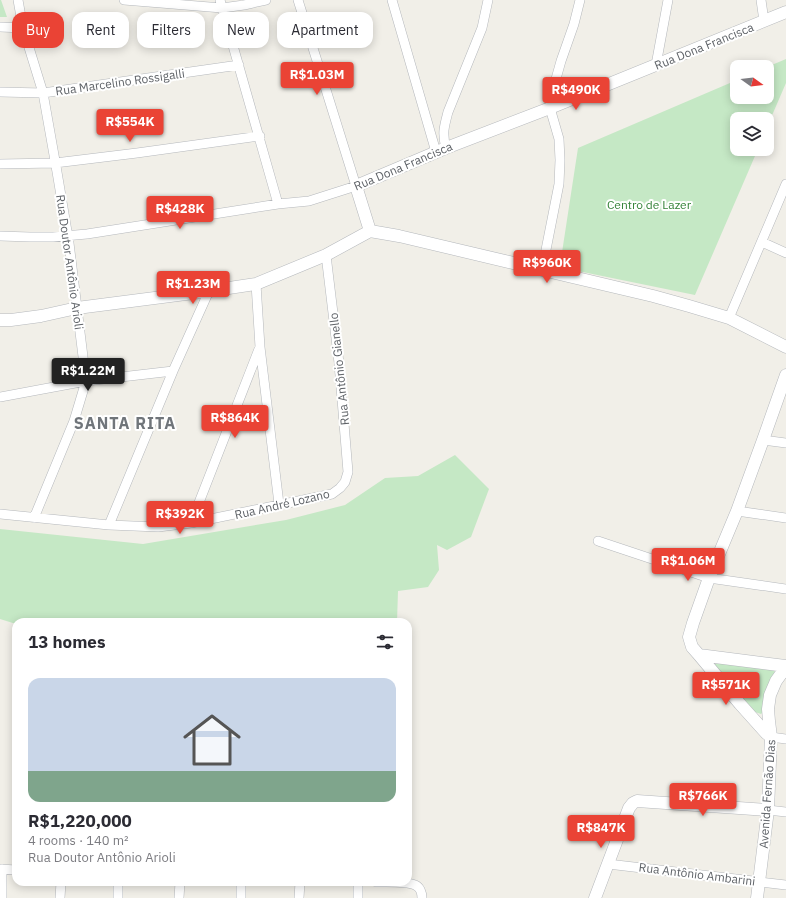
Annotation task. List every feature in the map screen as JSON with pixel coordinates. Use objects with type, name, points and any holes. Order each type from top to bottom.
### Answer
[{"type":"street","name":"Rua Doutor Antônio Arioli","points":[[18,0],[20,12]]},
{"type":"street","points":[[124,0],[244,5],[266,0]]},
{"type":"street","points":[[298,0],[370,231]]},
{"type":"street","points":[[392,0],[441,150]]},
{"type":"street","points":[[441,150],[444,138],[444,127],[448,112],[482,28],[488,0]]},
{"type":"street","points":[[542,270],[559,184],[559,139],[550,108],[552,93],[580,0]]},
{"type":"street","points":[[656,65],[668,0]]},
{"type":"street","points":[[761,0],[764,21]]},
{"type":"street","points":[[221,4],[260,136],[278,204]]},
{"type":"street","name":"Rua Dona Francisca","points":[[0,236],[37,237],[87,234],[278,204],[308,201],[356,186],[441,150],[550,108],[786,12]]},
{"type":"street","points":[[0,27],[12,28]]},
{"type":"street","name":"Rua Doutor Antônio Arioli","points":[[29,48],[42,93],[68,236],[86,381],[74,421],[34,518]]},
{"type":"street","name":"Rua Marcelino Rossigalli","points":[[0,92],[42,93],[239,65]]},
{"type":"street","points":[[0,164],[55,163],[260,136]]},
{"type":"street","points":[[729,318],[786,184]]},
{"type":"street","points":[[0,320],[41,316],[77,308],[256,284],[326,256],[370,231],[399,236],[689,306],[729,318],[786,347]]},
{"type":"street","points":[[762,242],[786,253]]},
{"type":"street","name":"Rua Antônio Gianello","points":[[326,256],[339,363],[348,472],[346,482]]},
{"type":"street","points":[[256,284],[260,347],[279,504]]},
{"type":"street","points":[[109,525],[173,371],[209,291]]},
{"type":"street","points":[[191,523],[260,347]]},
{"type":"street","points":[[0,396],[86,381],[173,371]]},
{"type":"street","points":[[786,375],[737,511],[709,578],[689,637],[692,647],[766,733],[771,737],[786,739]]},
{"type":"street","points":[[763,440],[786,443]]},
{"type":"street","name":"Rua André Lozano","points":[[0,514],[109,525],[158,527],[191,523],[332,494],[346,482]]},
{"type":"street","points":[[737,511],[786,518]]},
{"type":"street","points":[[598,541],[709,578],[786,589]]},
{"type":"street","points":[[699,655],[786,666]]},
{"type":"street","name":"Avenida Fernão Dias","points":[[757,898],[768,810],[771,737],[768,721],[768,709],[770,695],[776,681],[786,670]]},
{"type":"street","points":[[595,898],[629,808],[637,801],[786,812]]},
{"type":"street","name":"Rua Antônio Ambarini","points":[[608,864],[786,886]]},
{"type":"street","points":[[2,898],[1,869],[12,870]]},
{"type":"street","points":[[412,884],[420,889],[422,898]]},
{"type":"street","points":[[60,898],[61,886]]},
{"type":"street","points":[[118,886],[118,898]]},
{"type":"street","points":[[180,886],[180,898]]},
{"type":"street","points":[[241,886],[241,898]]},
{"type":"street","points":[[299,898],[300,886]]},
{"type":"street","points":[[358,886],[358,898]]},
{"type":"green space","points":[[1,0],[7,17],[0,17]]},
{"type":"green space","name":"Centro de Lazer","points":[[786,59],[786,83],[773,112],[730,112],[730,156],[755,156],[695,295],[568,269],[561,259],[578,148],[730,83],[730,104],[774,104],[774,64]]},
{"type":"green space","points":[[455,455],[489,489],[471,537],[447,550],[437,545],[439,570],[428,587],[398,591],[397,618],[12,618],[12,623],[0,619],[0,529],[143,544],[286,520],[345,505],[385,478],[418,476]]},
{"type":"green space","points":[[716,663],[773,670],[775,672],[763,712],[761,714],[755,712],[714,665]]},
{"type":"district","name":"SANTA RITA","points":[[125,423]]}]
